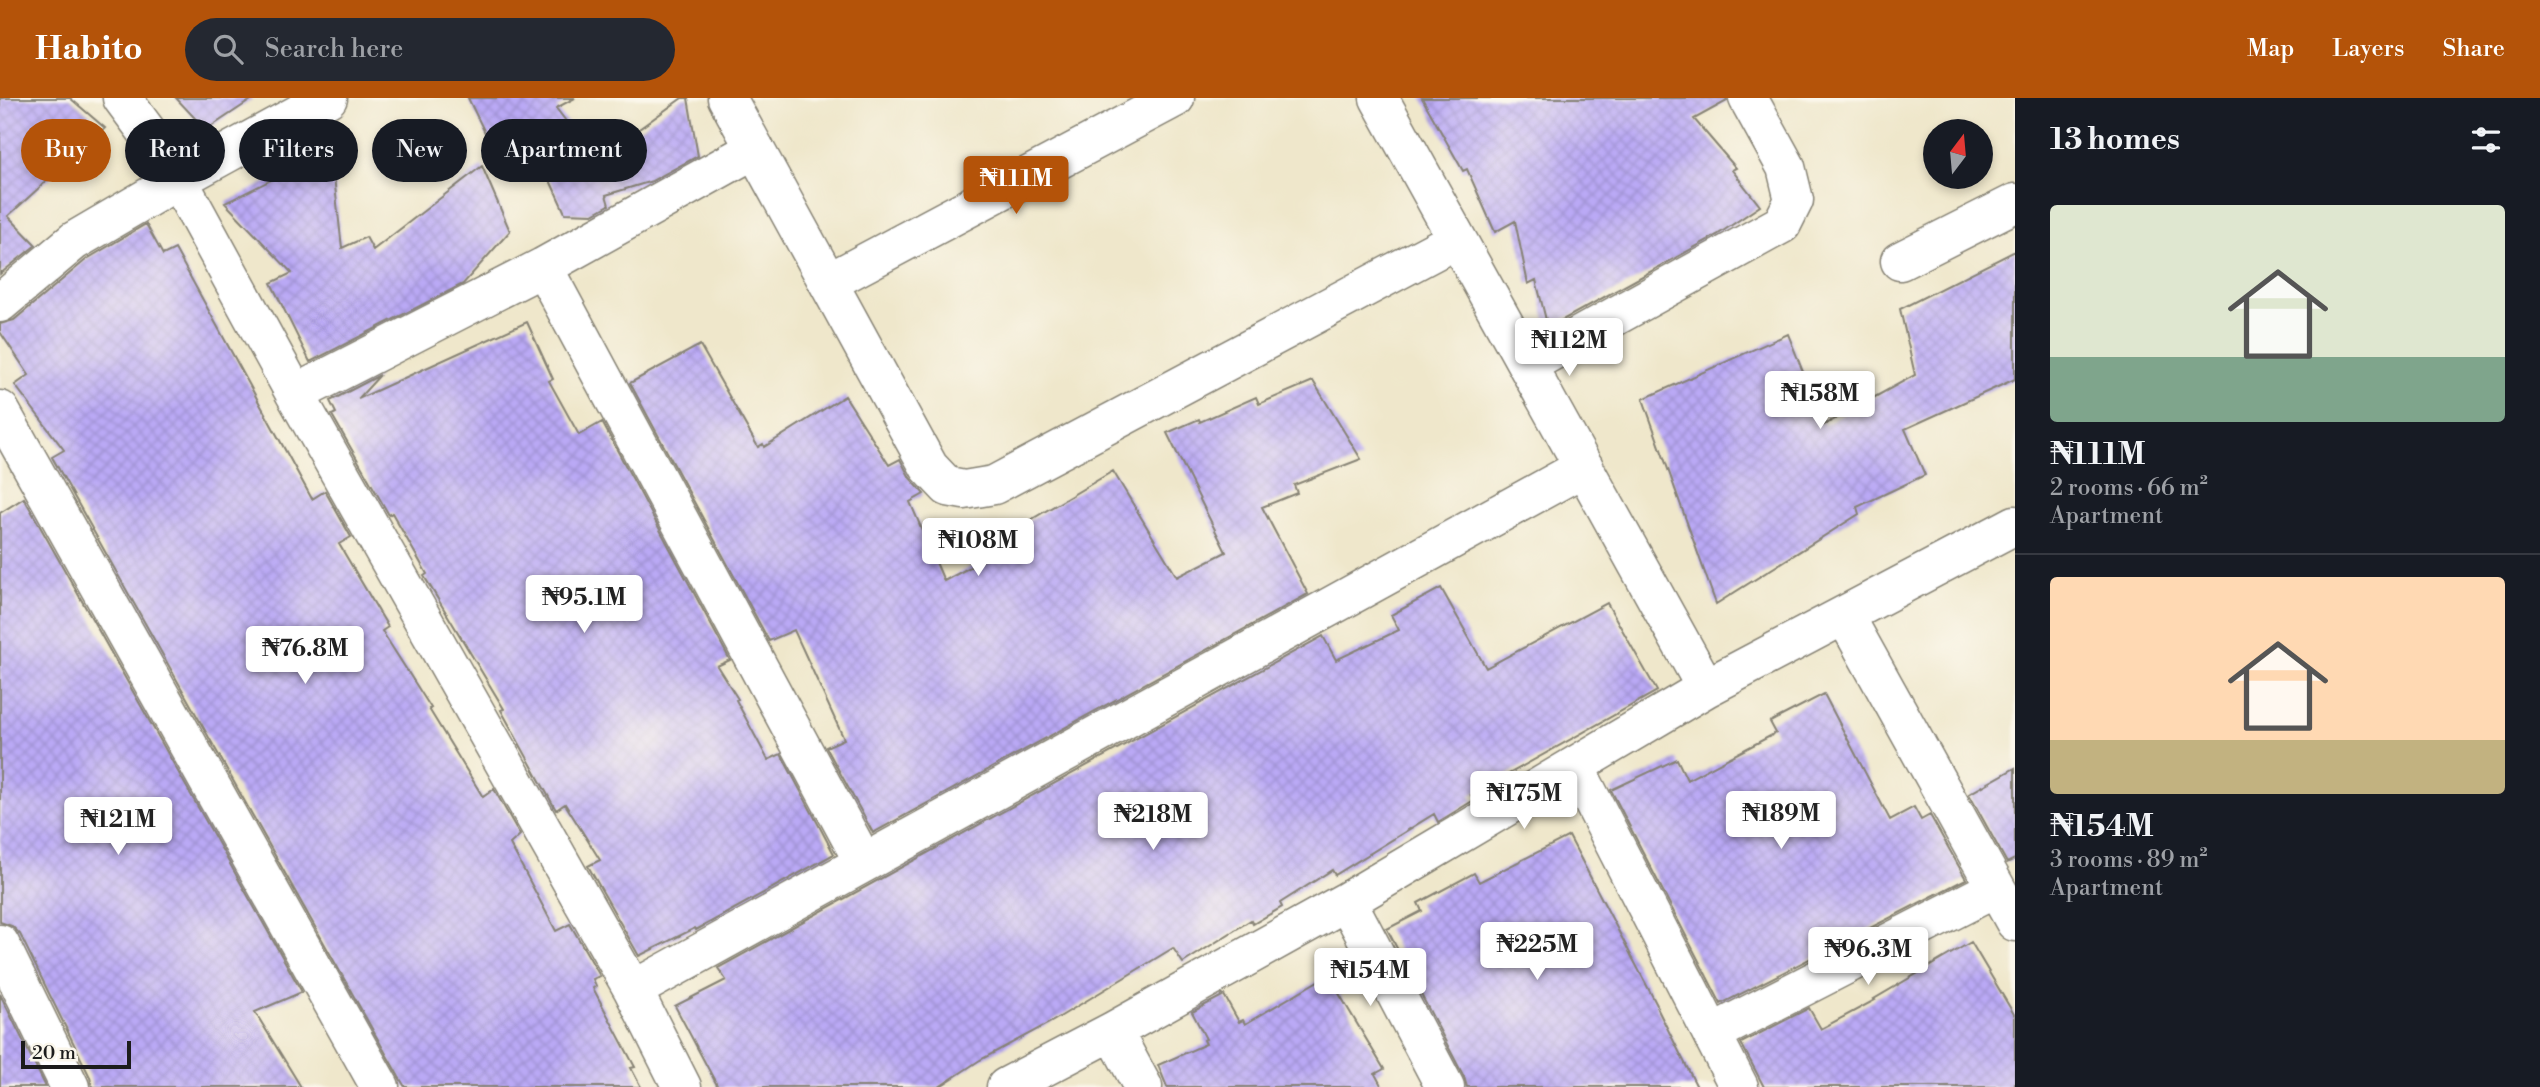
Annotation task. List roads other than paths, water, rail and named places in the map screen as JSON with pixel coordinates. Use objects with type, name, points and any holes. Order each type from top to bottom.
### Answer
[{"type":"street","points":[[122,98],[138,119]]},
{"type":"street","points":[[225,154],[328,98]]},
{"type":"street","points":[[727,98],[929,467],[948,487],[964,490],[994,485],[1457,239]]},
{"type":"street","points":[[829,282],[1175,98]]},
{"type":"street","points":[[1379,98],[1706,688]]},
{"type":"street","points":[[1527,365],[1782,224],[1794,200],[1786,167],[1748,98]]},
{"type":"street","points":[[295,394],[543,267],[755,149]]},
{"type":"street","points":[[0,303],[74,241],[175,182]]},
{"type":"street","points":[[179,182],[295,394],[633,990],[682,1087]]},
{"type":"street","points":[[1900,261],[2015,203]]},
{"type":"street","points":[[543,267],[864,863]]},
{"type":"street","points":[[0,410],[380,1087]]},
{"type":"street","points":[[633,990],[1584,467]]},
{"type":"street","points":[[1006,1087],[1348,901],[1706,688],[2015,525]]},
{"type":"street","points":[[1845,616],[2015,922]]},
{"type":"street","points":[[1575,767],[1739,1087]]},
{"type":"street","points":[[1713,1033],[1996,888]]},
{"type":"street","points":[[1348,901],[1445,1087]]},
{"type":"street","points":[[0,944],[70,1087]]},
{"type":"street","points":[[1113,1031],[1143,1087]]}]
